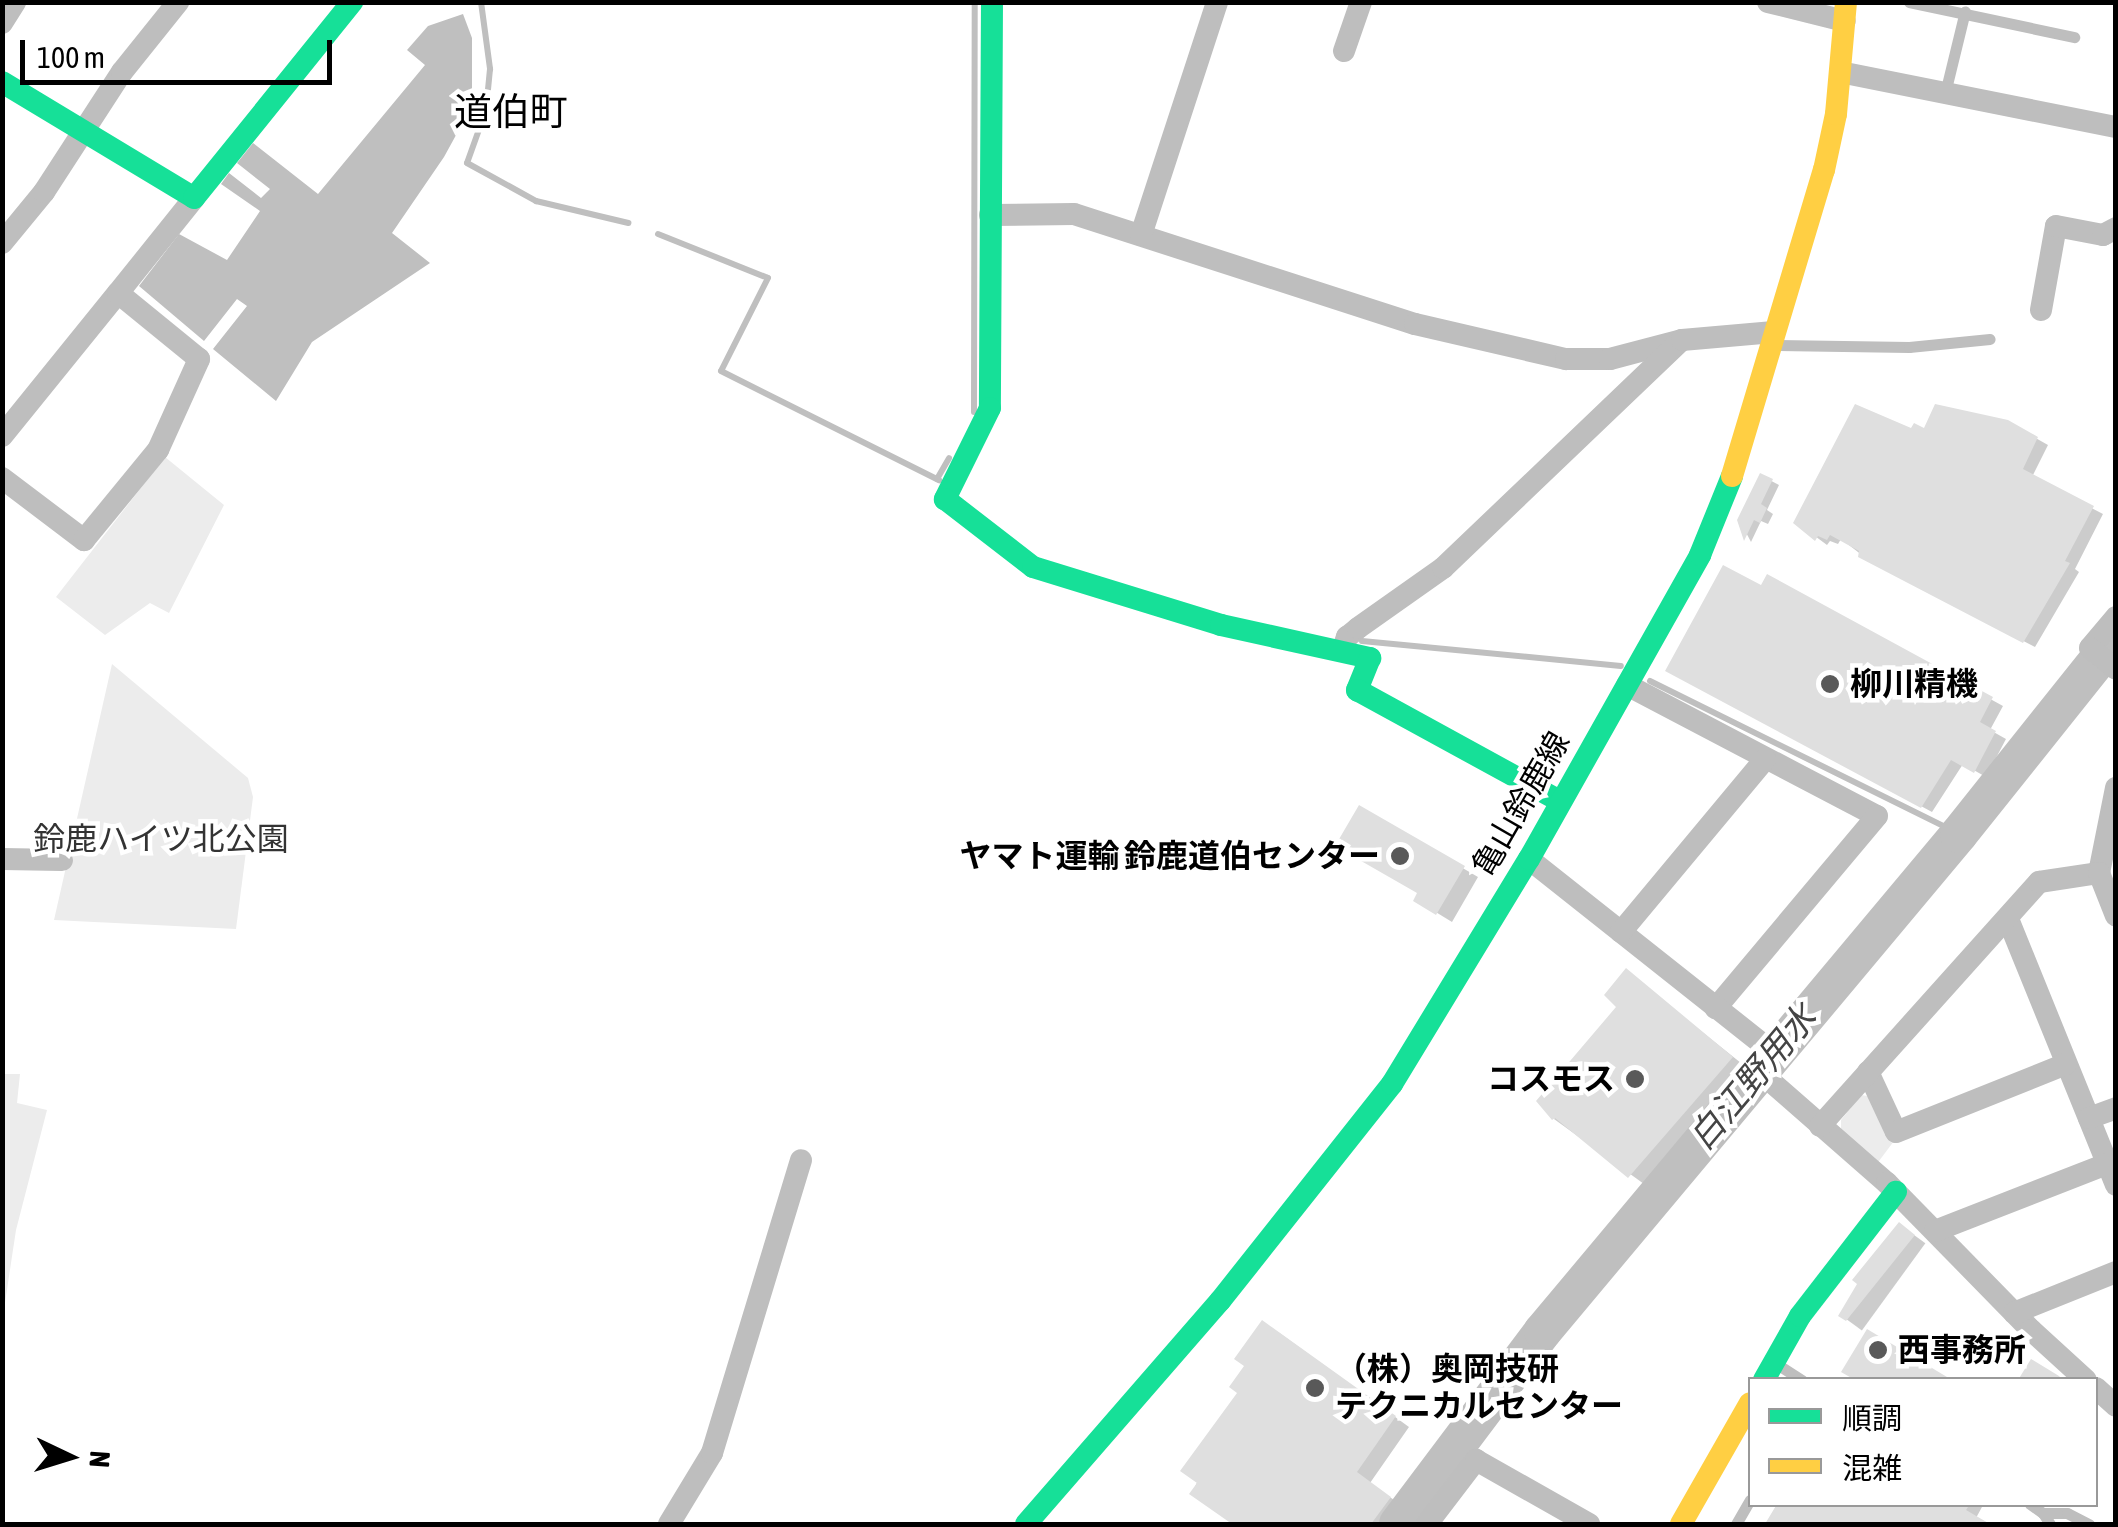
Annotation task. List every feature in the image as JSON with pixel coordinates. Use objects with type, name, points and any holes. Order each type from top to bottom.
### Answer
[{"type":"street","points":[[2,24],[15,2]]},
{"type":"street","points":[[2,243],[84,132],[122,72],[178,2]]},
{"type":"street","points":[[2,436],[352,2]]},
{"type":"street","points":[[992,2],[990,408],[945,499],[1032,568],[1237,629],[1370,658],[1357,690],[1560,801]]},
{"type":"street","points":[[1141,235],[1218,2]]},
{"type":"street","points":[[1344,51],[1360,2]]},
{"type":"street","points":[[1768,2],[1845,12]]},
{"type":"street","name":"亀山鈴鹿線","points":[[1040,1521],[1392,1084],[1529,859],[1700,555],[1738,462],[1824,170],[1845,12]]},
{"type":"street","points":[[1840,72],[2116,127]]},
{"type":"street","points":[[2,82],[194,198]]},
{"type":"street","points":[[990,215],[1074,214],[1415,324],[1566,358],[1610,359],[1682,340],[1772,339]]},
{"type":"street","points":[[2041,310],[2056,226],[2102,236],[2116,228]]},
{"type":"street","points":[[2,478],[84,540],[158,450],[199,358],[118,293]]},
{"type":"street","points":[[1342,649],[1358,628],[1443,568],[1682,340]]},
{"type":"street","points":[[2106,661],[2090,648],[2116,617]]},
{"type":"street","points":[[1627,685],[1877,816],[1716,1008]]},
{"type":"street","points":[[1622,932],[1765,759]]},
{"type":"street","points":[[2116,788],[2099,873],[2116,916]]},
{"type":"street","points":[[2,859],[62,860]]},
{"type":"street","points":[[1529,859],[1761,1043]]},
{"type":"street","points":[[1820,1126],[2039,882],[2099,873]]},
{"type":"street","points":[[1935,1231],[2111,1174],[2008,919]]},
{"type":"street","points":[[1868,1072],[1896,1132],[2066,1064]]},
{"type":"street","points":[[1768,1078],[1896,1192],[2083,1377]]},
{"type":"street","points":[[2089,1118],[2116,1108]]},
{"type":"street","points":[[669,1524],[712,1453],[801,1160]]},
{"type":"street","points":[[1769,1371],[1800,1316],[1896,1192]]},
{"type":"street","points":[[2014,1313],[2116,1272]]},
{"type":"street","points":[[1681,1524],[1748,1407]]},
{"type":"street","points":[[1427,1524],[1476,1460],[1589,1524]]},
{"type":"lane","points":[[1909,2],[1965,11],[2074,38]]},
{"type":"lane","points":[[1945,92],[1965,11]]},
{"type":"lane","points":[[1772,339],[1909,347],[1990,338]]},
{"type":"lane","points":[[2046,1519],[2066,1512],[2090,1524]]},
{"type":"green space","points":[[165,457],[224,505],[169,613],[150,603],[105,635],[56,597]]},
{"type":"green space","name":"鈴鹿ハイツ北公園","points":[[112,664],[248,778],[253,797],[236,929],[54,920]]},
{"type":"green space","points":[[3,1074],[20,1074],[17,1103],[47,1110],[16,1230],[3,1316]]},
{"type":"green space","points":[[1861,1095],[1874,1097],[1894,1141],[1876,1165],[1841,1137],[1841,1120]]},
{"type":"shaded area","points":[[463,14],[472,38],[472,106],[444,157],[392,233],[430,263],[312,342],[276,401],[213,349],[247,306],[237,299],[204,341],[139,286],[179,234],[227,260],[260,211],[221,184],[229,173],[261,198],[270,189],[237,163],[253,143],[318,194],[425,65],[407,50],[428,26]]},
{"type":"building","name":"柳川精機","points":[[1855,404],[1911,428],[1914,423],[1924,428],[1935,404],[2008,420],[2038,437],[2023,469],[2094,506],[2065,561],[2070,563],[2023,643],[1858,557],[1859,551],[1830,535],[1827,540],[1818,536],[1815,541],[1793,523]]},
{"type":"building","points":[[1760,473],[1773,479],[1761,504],[1767,508],[1760,523],[1754,520],[1744,541],[1737,520]]},
{"type":"building","name":"柳川精機","points":[[1723,565],[1761,585],[1767,574],[1993,697],[1980,722],[1996,731],[1974,773],[1951,760],[1921,808],[1665,671]]},
{"type":"building","name":"ヤマト運輸 鈴鹿道伯センター","points":[[1359,805],[1465,866],[1436,915],[1413,901],[1417,893],[1335,846]]},
{"type":"building","name":"コスモス","points":[[1626,968],[1733,1057],[1628,1178],[1555,1118],[1552,1120],[1536,1101],[1616,1007],[1604,995]]},
{"type":"building","points":[[1899,1222],[1915,1235],[1846,1321],[1838,1316],[1857,1284],[1852,1280]]},
{"type":"building","points":[[1262,1320],[1396,1416],[1357,1472],[1391,1497],[1371,1524],[1232,1524],[1189,1494],[1197,1483],[1180,1471],[1237,1393],[1229,1387],[1244,1366],[1234,1359]]},
{"type":"building","name":"西事務所","points":[[1867,1329],[1947,1377],[1850,1377],[1841,1372]]},
{"type":"building","points":[[2031,1359],[2060,1377],[2020,1377]]},
{"type":"building","points":[[1775,1507],[1968,1507],[1966,1510],[1990,1524],[1765,1524]]},
{"type":"waterway","points":[[481,2],[490,69],[486,110],[467,163],[536,201],[628,223]]},
{"type":"waterway","points":[[974,412],[975,2]]},
{"type":"waterway","points":[[658,234],[768,278],[721,371],[939,480]]},
{"type":"waterway","points":[[937,479],[949,458]]},
{"type":"waterway","name":"白江野用水","points":[[1398,1524],[1543,1331],[1959,834],[2116,637]]},
{"type":"waterway","points":[[1362,641],[1621,666]]},
{"type":"waterway","points":[[1650,681],[1959,834]]},
{"type":"traffic: fast","points":[[2,82],[194,198],[352,2]]},
{"type":"traffic: fast","points":[[992,2],[990,408],[945,499],[1033,567],[1221,625],[1370,658],[1357,690],[1560,801]]},
{"type":"traffic: fast","points":[[1026,1524],[1220,1301],[1392,1084],[1529,859],[1700,555],[1732,476]]},
{"type":"traffic: fast","points":[[1766,1377],[1800,1316],[1896,1192]]},
{"type":"traffic: slow","points":[[1732,476],[1824,170],[1836,114],[1846,2]]},
{"type":"traffic: slow","points":[[1681,1524],[1748,1407]]},
{"type":"place","name":"柳川精機","points":[[1830,684]]},
{"type":"place","name":"ヤマト運輸 鈴鹿道伯センター","points":[[1400,856]]},
{"type":"place","name":"コスモス","points":[[1635,1079]]},
{"type":"place","name":"西事務所","points":[[1878,1350]]},
{"type":"place","name":"（株）奥岡技研 テクニカルセンター","points":[[1315,1388]]},
{"type":"district","name":"道伯町","points":[[511,112]]}]
